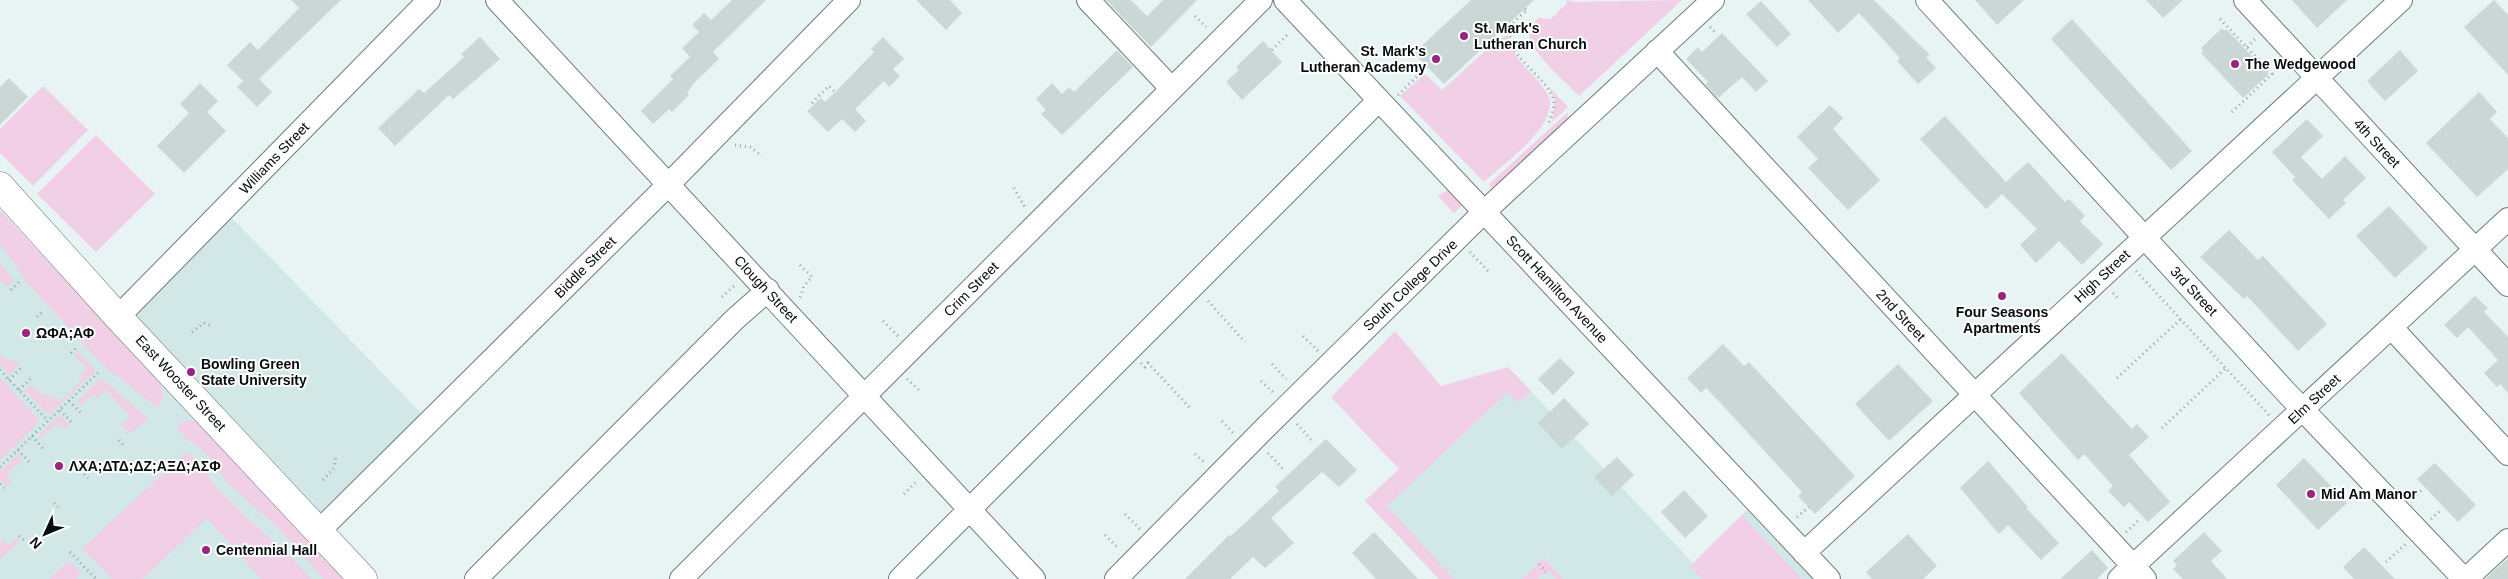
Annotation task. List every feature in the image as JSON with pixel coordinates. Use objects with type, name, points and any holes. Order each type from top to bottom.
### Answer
[{"type":"main road","name":"East Wooster Street","points":[[0,186],[118,317],[363,579]]},
{"type":"street","name":"Williams Street","points":[[118,317],[429,0]]},
{"type":"street","name":"Clough Street","points":[[497,0],[1034,579]]},
{"type":"street","name":"Biddle Street","points":[[318,532],[669,184],[849,0]]},
{"type":"street","points":[[1088,0],[1171,88]]},
{"type":"street","name":"Crim Street","points":[[681,579],[1261,0]]},
{"type":"street","name":"Scott Hamilton Avenue","points":[[1285,0],[1387,98],[1484,212],[1828,579]]},
{"type":"street","name":"South College Drive","points":[[1116,579],[1267,426],[1484,212],[1713,0]]},
{"type":"street","name":"3rd Street","points":[[1927,0],[2303,409],[2465,579]]},
{"type":"street","name":"4th Street","points":[[2245,0],[2508,285]]},
{"type":"street","name":"High Street","points":[[1804,552],[2400,0]]},
{"type":"street","name":"2nd Street","points":[[1657,51],[1974,395],[2133,575]]},
{"type":"street","points":[[900,579],[1128,351],[1387,98]]},
{"type":"street","name":"Elm Street","points":[[2133,575],[2303,409],[2508,219]]},
{"type":"street","points":[[476,579],[735,319],[768,290]]},
{"type":"street","points":[[2391,327],[2508,454]]},
{"type":"street","points":[[2465,579],[2508,540]]},
{"type":"path","points":[[1525,8],[1527,10],[1513,24],[1510,36],[1516,53],[1550,91],[1554,104],[1547,129]]},
{"type":"path","points":[[1195,16],[1212,33]]},
{"type":"path","points":[[2220,19],[2272,74],[2232,112]]},
{"type":"path","points":[[1272,50],[1287,35]]},
{"type":"path","points":[[2247,47],[2259,36]]},
{"type":"path","points":[[1387,98],[1427,67]]},
{"type":"path","points":[[812,103],[829,86],[835,92]]},
{"type":"path","points":[[719,132],[732,144],[750,147],[762,156]]},
{"type":"path","points":[[1014,188],[1032,215]]},
{"type":"path","points":[[1462,258],[1476,244]]},
{"type":"path","points":[[1469,251],[1488,271]]},
{"type":"path","points":[[799,301],[804,286],[812,277],[800,265]]},
{"type":"path","points":[[2133,267],[2271,417]]},
{"type":"path","points":[[11,290],[18,282]]},
{"type":"path","points":[[722,297],[736,285]]},
{"type":"path","points":[[1208,301],[1245,342]]},
{"type":"path","points":[[37,317],[44,310]]},
{"type":"path","points":[[2117,378],[2181,319]]},
{"type":"path","points":[[883,321],[898,336]]},
{"type":"path","points":[[192,332],[204,323],[212,326]]},
{"type":"path","points":[[1304,336],[1318,351]]},
{"type":"path","points":[[71,353],[78,346]]},
{"type":"path","points":[[1128,351],[1145,367],[1148,364],[1191,409]]},
{"type":"path","points":[[1272,364],[1288,382]]},
{"type":"path","points":[[9,380],[21,368]]},
{"type":"path","points":[[2162,428],[2226,368]]},
{"type":"path","points":[[0,370],[48,421]]},
{"type":"path","points":[[0,467],[100,371]]},
{"type":"path","points":[[19,390],[31,378]]},
{"type":"path","points":[[907,378],[919,390]]},
{"type":"path","points":[[1261,381],[1275,394]]},
{"type":"path","points":[[69,401],[81,414]]},
{"type":"path","points":[[60,410],[72,423]]},
{"type":"path","points":[[1222,420],[1235,435]]},
{"type":"path","points":[[1296,423],[1312,441]]},
{"type":"path","points":[[32,436],[44,450]]},
{"type":"path","points":[[119,440],[123,444]]},
{"type":"path","points":[[18,450],[30,463]]},
{"type":"path","points":[[1267,452],[1285,471]]},
{"type":"path","points":[[1195,454],[1206,464]]},
{"type":"path","points":[[323,480],[334,468],[336,457]]},
{"type":"path","points":[[84,474],[88,478]]},
{"type":"path","points":[[904,494],[918,480]]},
{"type":"path","points":[[0,484],[4,488]]},
{"type":"path","points":[[2409,502],[2422,489]]},
{"type":"path","points":[[54,503],[58,507]]},
{"type":"path","points":[[1795,519],[1809,507]]},
{"type":"path","points":[[1125,514],[1140,529]]},
{"type":"path","points":[[2122,536],[2138,521]]},
{"type":"path","points":[[1105,535],[1120,550]]},
{"type":"path","points":[[20,536],[24,540]]},
{"type":"path","points":[[2386,562],[2408,542]]},
{"type":"path","points":[[70,552],[96,579]]},
{"type":"path","points":[[1539,564],[1546,572]]},
{"type":"shaded area","points":[[1567,0],[1576,2],[1682,0],[1579,96],[1544,61],[1530,39],[1531,28],[1538,18],[1551,19],[1567,3]]},
{"type":"shaded area","points":[[1508,35],[1516,55],[1547,93],[1550,105],[1548,115],[1534,136],[1484,182],[1400,96],[1425,74],[1442,90],[1496,41]]},
{"type":"shaded area","points":[[43,86],[88,130],[33,186],[0,153],[0,129]]},
{"type":"shaded area","points":[[1548,86],[1568,107],[1552,122],[1555,99]]},
{"type":"shaded area","points":[[1568,112],[1567,121],[1492,189],[1489,184]]},
{"type":"shaded area","points":[[96,135],[155,194],[96,252],[37,194]]},
{"type":"shaded area","points":[[1452,187],[1464,204],[1454,213],[1438,196]]},
{"type":"shaded area","name":"Bowling Green State University","points":[[0,210],[109,327],[229,215],[425,417],[308,532],[350,579],[0,579]]},
{"type":"shaded area","points":[[0,210],[161,383],[163,397],[158,408],[104,366],[29,285],[0,243]]},
{"type":"shaded area","points":[[0,262],[13,281],[7,287],[2,281],[0,282]]},
{"type":"shaded area","points":[[1395,331],[1441,386],[1508,367],[1531,391],[1519,403],[1508,392],[1387,506],[1454,579],[1439,579],[1365,501],[1399,469],[1331,397]]},
{"type":"shaded area","points":[[78,352],[96,370],[49,415],[25,390],[31,385],[42,396],[45,393],[51,399],[55,396],[60,401],[83,379],[80,375],[86,368],[74,356]]},
{"type":"shaded area","points":[[0,354],[9,362],[12,359],[19,365],[9,375],[0,364]]},
{"type":"shaded area","points":[[1508,367],[1693,563],[1756,501],[1829,579],[1439,579],[1365,501]]},
{"type":"shaded area","points":[[0,378],[40,421],[0,460]]},
{"type":"shaded area","points":[[99,380],[105,381],[148,418],[130,434],[122,425],[130,416],[106,390],[98,398],[93,394],[81,405],[77,401]]},
{"type":"shaded area","points":[[60,415],[69,425],[65,429],[58,423],[40,438],[38,436]]},
{"type":"shaded area","points":[[192,420],[202,425],[344,579],[324,579],[279,529],[225,480],[207,454],[186,438],[177,428],[180,423]]},
{"type":"shaded area","points":[[186,452],[202,465],[213,483],[241,512],[292,558],[311,579],[261,579],[207,518],[143,579],[112,579],[82,549]]},
{"type":"shaded area","points":[[18,454],[23,459],[6,474],[12,481],[6,486],[0,479],[0,471]]},
{"type":"shaded area","points":[[1742,515],[1802,579],[1702,579],[1690,566]]},
{"type":"shaded area","points":[[17,538],[20,541],[0,559],[0,544],[3,540],[9,546]]},
{"type":"shaded area","points":[[1544,558],[1563,579],[1557,579],[1548,570],[1538,579],[1522,579]]},
{"type":"shaded area","points":[[69,561],[81,574],[76,579],[49,579]]},
{"type":"building","points":[[291,0],[341,0],[259,79],[272,92],[257,107],[237,87],[243,81],[227,65],[250,42],[258,50],[299,8]]},
{"type":"building","points":[[732,0],[766,0],[713,52],[719,59],[694,83],[687,93],[689,95],[672,112],[669,109],[653,124],[641,111],[673,79],[670,76],[690,57],[682,48],[699,32],[692,25],[704,13],[711,20]]},
{"type":"building","points":[[916,0],[950,0],[962,13],[946,30]]},
{"type":"building","points":[[1106,0],[1131,0],[1147,16],[1163,0],[1197,0],[1151,47]]},
{"type":"building","name":"St. Mark's Lutheran Church","points":[[1471,0],[1534,0],[1444,84],[1414,53]]},
{"type":"building","points":[[1808,0],[1874,0],[1930,55],[1926,57],[1936,68],[1918,84],[1897,61],[1900,58],[1859,13],[1838,33]]},
{"type":"building","points":[[1975,0],[2024,0],[1997,25]]},
{"type":"building","points":[[2146,0],[2183,0],[2163,18]]},
{"type":"building","points":[[2292,0],[2347,0],[2317,28]]},
{"type":"building","points":[[2494,0],[2508,15],[2508,75],[2464,27]]},
{"type":"building","points":[[1761,1],[1791,34],[1777,47],[1746,14]]},
{"type":"building","points":[[2072,19],[2192,151],[2171,170],[2051,39]]},
{"type":"building","name":"The Wedgewood","points":[[2222,28],[2224,31],[2226,29],[2269,74],[2243,98],[2201,53],[2203,51],[2201,48]]},
{"type":"building","points":[[1722,33],[1768,81],[1756,92],[1742,77],[1718,98],[1705,84],[1708,82],[1686,59],[1698,47],[1702,52]]},
{"type":"building","points":[[480,37],[500,59],[453,99],[449,95],[395,146],[378,128],[419,89],[424,93],[464,57],[461,54]]},
{"type":"building","points":[[883,37],[904,59],[893,69],[900,76],[889,87],[884,81],[855,109],[866,121],[855,132],[842,119],[828,132],[807,111],[821,98],[825,102],[874,52],[871,49]]},
{"type":"building","points":[[1263,41],[1282,62],[1242,100],[1226,82],[1239,70],[1236,67]]},
{"type":"building","points":[[1117,50],[1133,67],[1062,135],[1041,114],[1046,110],[1036,99],[1052,83],[1062,94],[1069,87],[1074,92]]},
{"type":"building","points":[[2400,50],[2418,71],[2385,101],[2367,81]]},
{"type":"building","points":[[9,78],[28,97],[0,125],[0,87]]},
{"type":"building","points":[[200,83],[218,101],[207,112],[226,131],[184,173],[157,146],[189,113],[180,104]]},
{"type":"building","points":[[2479,92],[2497,112],[2490,119],[2508,138],[2508,169],[2477,197],[2426,143]]},
{"type":"building","points":[[1830,105],[1843,118],[1833,129],[1880,180],[1848,210],[1808,168],[1818,159],[1797,137]]},
{"type":"building","points":[[1945,116],[2006,182],[2028,162],[2065,202],[2069,199],[2085,216],[2080,221],[2103,244],[2082,265],[2059,241],[2036,263],[2020,245],[2037,229],[2002,194],[1986,209],[1920,139]]},
{"type":"building","points":[[2307,119],[2323,136],[2301,157],[2322,179],[2345,156],[2366,178],[2343,200],[2346,203],[2329,219],[2292,180],[2295,177],[2272,152]]},
{"type":"building","points":[[2389,206],[2428,248],[2395,278],[2356,236]]},
{"type":"building","points":[[2229,230],[2258,260],[2263,256],[2327,324],[2298,351],[2247,296],[2244,299],[2200,257]]},
{"type":"building","points":[[2475,296],[2488,308],[2484,312],[2508,337],[2508,393],[2500,384],[2497,387],[2484,373],[2498,360],[2468,327],[2457,338],[2444,325]]},
{"type":"building","points":[[1723,344],[1744,366],[1749,362],[1855,476],[1815,514],[1798,496],[1802,492],[1728,411],[1706,388],[1701,393],[1687,378]]},
{"type":"building","points":[[2062,353],[2132,429],[2137,424],[2149,437],[2129,455],[2170,502],[2148,522],[2129,502],[2124,507],[2108,491],[2113,486],[2084,454],[2078,460],[2019,393]]},
{"type":"building","points":[[1560,358],[1575,373],[1553,395],[1538,379]]},
{"type":"building","points":[[1898,364],[1933,401],[1889,441],[1855,404]]},
{"type":"building","points":[[1564,398],[1589,424],[1562,449],[1538,423]]},
{"type":"building","points":[[1326,439],[1357,470],[1339,487],[1322,472],[1271,518],[1294,543],[1265,568],[1253,557],[1230,579],[1185,579],[1229,535],[1231,536],[1279,491],[1275,487]]},
{"type":"building","points":[[1617,457],[1634,475],[1612,496],[1594,477]]},
{"type":"building","name":"Mid Am Manor","points":[[2304,458],[2347,503],[2318,530],[2276,485]]},
{"type":"building","points":[[1988,461],[2028,507],[2026,508],[2059,543],[2041,560],[2008,525],[1999,534],[1960,488]]},
{"type":"building","points":[[2435,463],[2476,505],[2458,522],[2417,479]]},
{"type":"building","points":[[1684,490],[1708,516],[1685,538],[1661,512]]},
{"type":"building","points":[[1374,532],[1418,579],[1376,579],[1352,553]]},
{"type":"building","points":[[2204,532],[2222,551],[2211,561],[2227,579],[2183,579],[2173,569],[2177,565],[2173,561]]},
{"type":"building","points":[[1908,534],[1937,566],[1923,579],[1872,579],[1866,572]]},
{"type":"building","points":[[2364,547],[2395,579],[2354,579],[2343,567]]},
{"type":"building","points":[[2092,550],[2108,568],[2097,579],[2060,579]]},
{"type":"building","points":[[2508,558],[2508,579],[2485,579]]},
{"type":"place","name":"St. Mark's Lutheran Church","points":[[1464,36]]},
{"type":"place","name":"St. Mark's Lutheran Academy","points":[[1436,59]]},
{"type":"place","name":"The Wedgewood","points":[[2235,64]]},
{"type":"place","name":"Four Seasons Apartments","points":[[2002,296]]},
{"type":"place","name":"ΩΦΑ;ΑΦ","points":[[26,333]]},
{"type":"place","name":"Bowling Green State University","points":[[191,372]]},
{"type":"place","name":"ΛΧΑ;ΔΤΔ;ΔΖ;ΑΞΔ;ΑΣΦ","points":[[59,466]]},
{"type":"place","name":"Mid Am Manor","points":[[2311,494]]},
{"type":"place","name":"Centennial Hall","points":[[206,550]]}]
